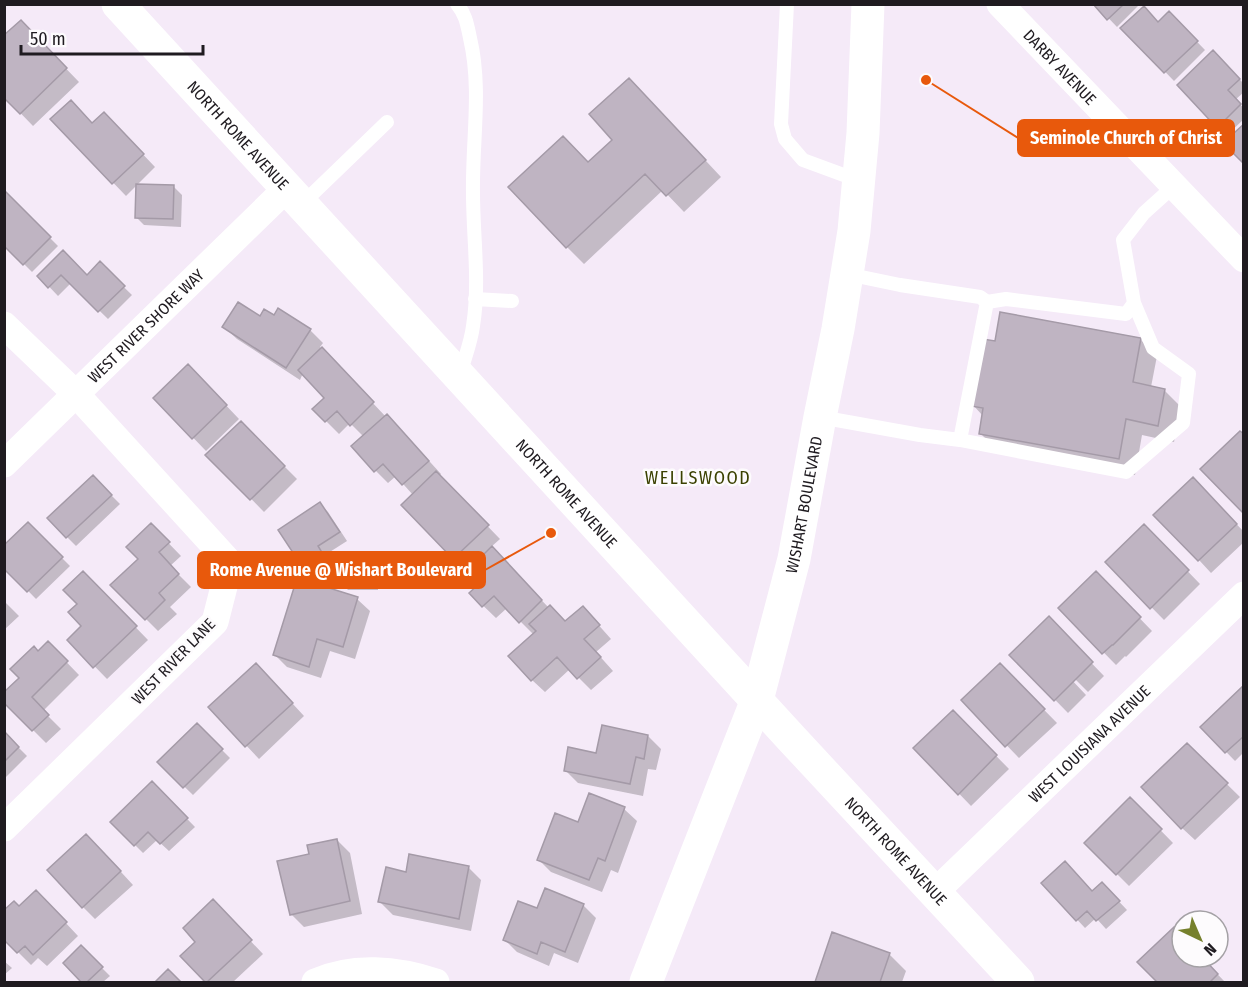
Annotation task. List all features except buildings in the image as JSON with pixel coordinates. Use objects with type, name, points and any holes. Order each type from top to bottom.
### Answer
[{"type":"street","name":"NORTH ROME AVENUE","points":[[118,4],[1018,982]]},
{"type":"street","name":"WISHART BOULEVARD","points":[[646,982],[757,700],[794,559],[854,231],[863,133],[868,4]]},
{"type":"street","name":"DARBY AVENUE","points":[[1000,4],[1244,259]]},
{"type":"street","name":"WEST RIVER SHORE WAY","points":[[4,464],[76,394],[294,196]]},
{"type":"street","points":[[4,326],[76,394]]},
{"type":"street","name":"WEST RIVER LANE","points":[[4,828],[215,622],[230,563],[76,394]]},
{"type":"street","name":"WEST LOUISIANA AVENUE","points":[[935,892],[1244,595]]},
{"type":"street","points":[[315,982],[361,970],[391,971],[436,982]]},
{"type":"lane","points":[[457,4],[465,13],[473,51],[477,89],[472,191],[476,270],[475,299],[473,327],[460,377]]},
{"type":"lane","points":[[787,4],[781,124],[785,139],[803,160],[860,181]]},
{"type":"lane","points":[[294,196],[387,122]]},
{"type":"lane","points":[[820,417],[960,440],[1126,472],[1183,423],[1189,374],[1153,348],[1134,303],[1123,240],[1144,213],[1174,186]]},
{"type":"lane","points":[[847,274],[900,285],[980,297],[987,302],[1006,299],[1126,314],[1134,303]]},
{"type":"lane","points":[[475,299],[512,301]]},
{"type":"lane","points":[[960,440],[987,302]]},
{"type":"place","name":"Seminole Church of Christ","points":[[926,80]]},
{"type":"place","name":"Rome Avenue @ Wishart Boulevard","points":[[551,533]]},
{"type":"district","name":"WELLSWOOD","points":[[698,478]]}]
